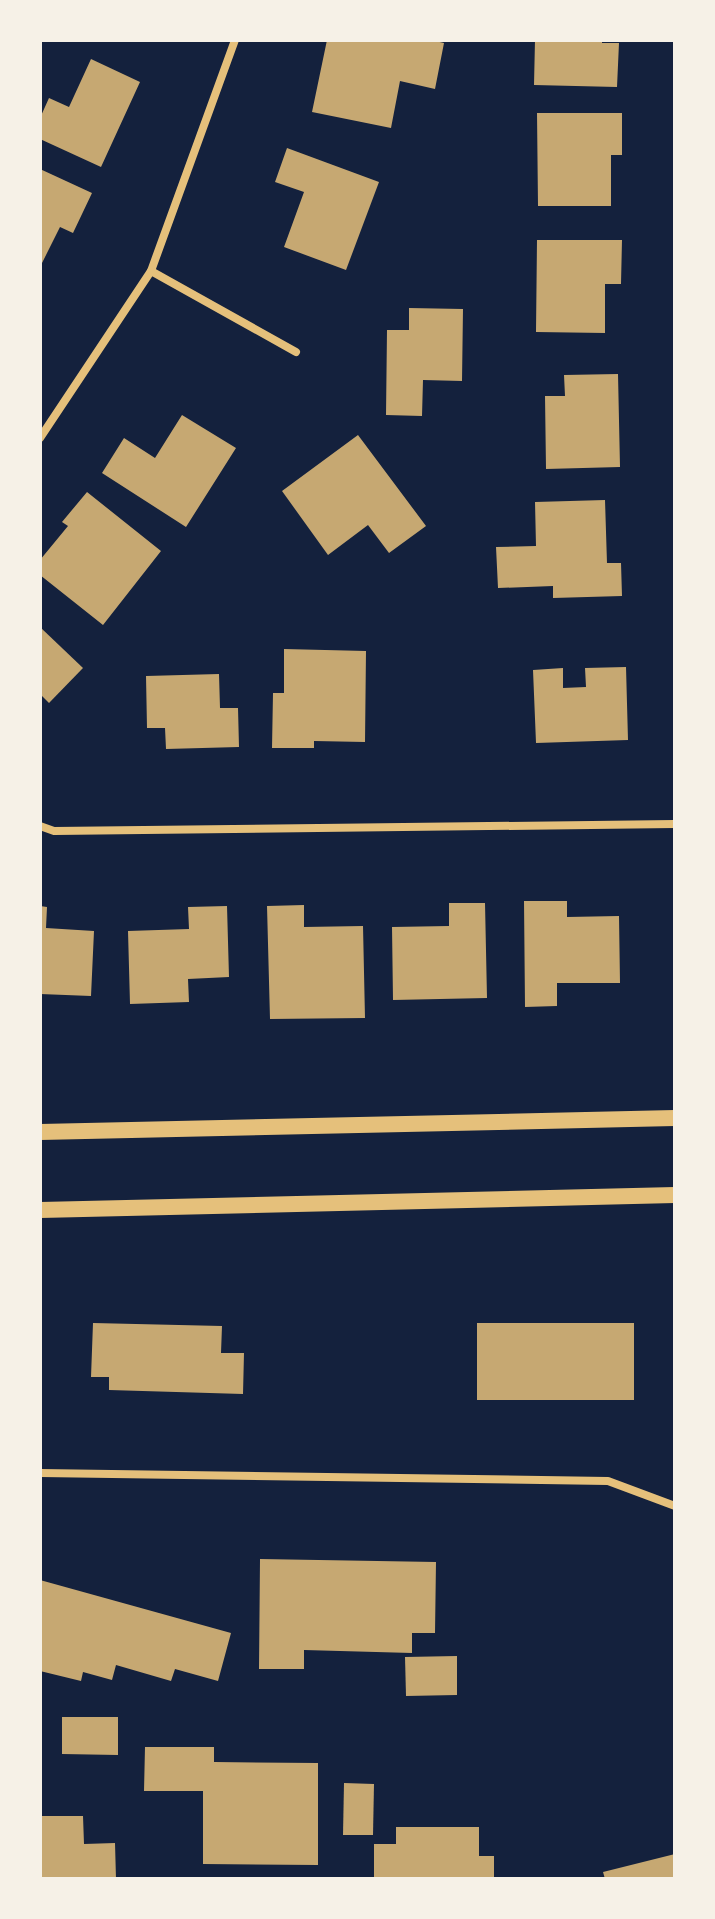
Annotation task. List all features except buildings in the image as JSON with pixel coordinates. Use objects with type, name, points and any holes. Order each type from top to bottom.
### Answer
[{"type":"main road","points":[[40,1132],[675,1118]]},
{"type":"main road","points":[[40,1210],[675,1195]]},
{"type":"street","points":[[40,438],[151,271],[235,40]]},
{"type":"street","points":[[151,271],[296,352]]},
{"type":"street","points":[[40,826],[54,831],[675,824]]},
{"type":"street","points":[[40,1473],[608,1481],[675,1506]]}]
